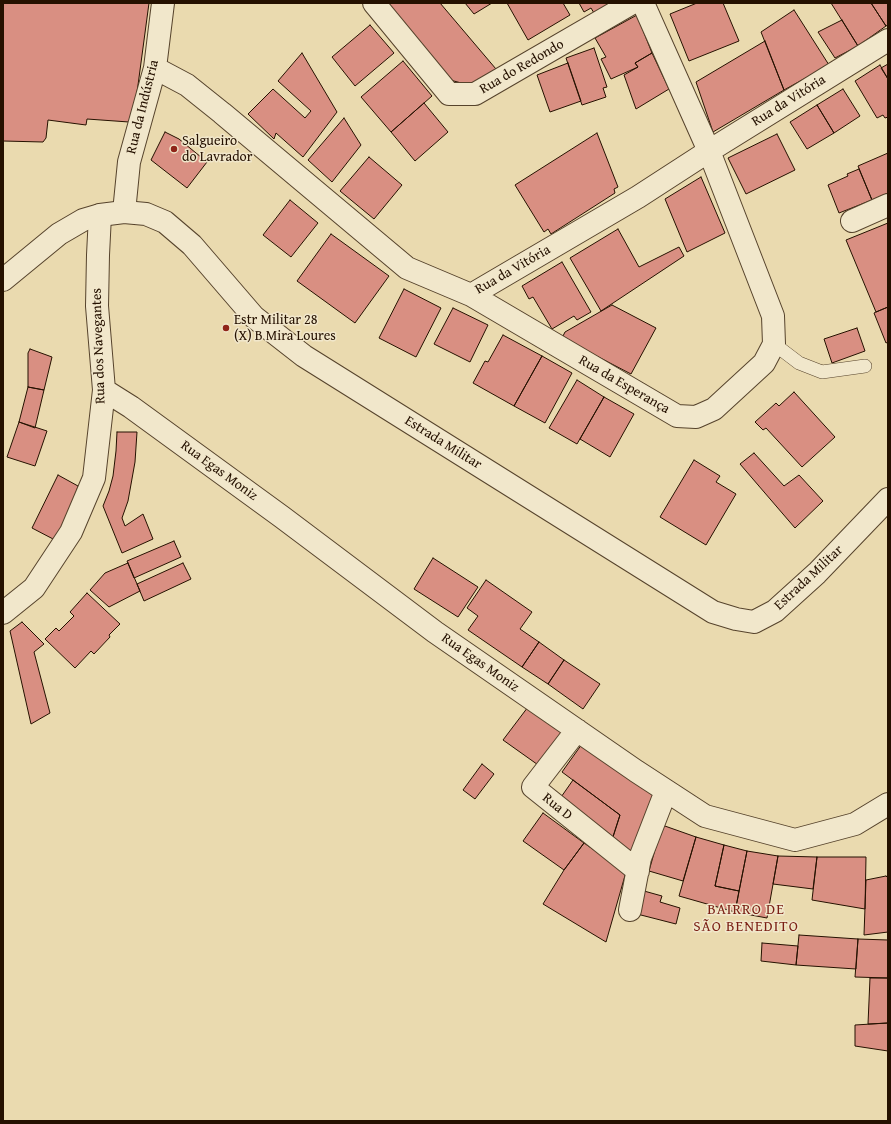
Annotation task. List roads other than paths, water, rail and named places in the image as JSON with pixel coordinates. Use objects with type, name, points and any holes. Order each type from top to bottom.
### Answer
[{"type":"street","name":"Rua da Indústria","points":[[124,212],[129,162],[155,68],[163,3]]},
{"type":"street","name":"Rua do Redondo","points":[[374,3],[449,94],[475,94],[632,3]]},
{"type":"street","points":[[643,3],[709,151]]},
{"type":"street","name":"Rua da Vitória","points":[[155,68],[187,85],[407,268],[471,295],[638,197],[888,40]]},
{"type":"street","name":"Rua da Esperança","points":[[471,295],[677,416],[696,417],[714,409],[764,363],[774,344],[773,316],[709,151]]},
{"type":"street","points":[[852,221],[888,206]]},
{"type":"street","name":"Estrada Militar","points":[[3,280],[59,234],[83,220],[100,215],[124,212],[146,214],[165,222],[192,245],[254,316],[304,356],[713,612],[736,619],[754,622],[775,611],[817,573],[888,499]]},
{"type":"street","name":"Rua dos Navegantes","points":[[3,613],[34,588],[71,532],[94,478],[104,390],[97,306],[100,215]]},
{"type":"street","name":"Rua Egas Moniz","points":[[104,390],[131,407],[282,517],[435,632],[666,791],[705,816],[795,840],[855,824],[888,804]]},
{"type":"street","name":"Rua D","points":[[577,730],[533,787],[638,871]]},
{"type":"street","points":[[630,910],[640,858],[666,791]]},
{"type":"lane","points":[[774,344],[799,363],[822,372],[865,366]]},
{"type":"place","name":"Salgueiro do Lavrador","points":[[174,149]]},
{"type":"place","name":"Estr Militar 28 (X) B Mira Loures","points":[[226,328]]},
{"type":"district","name":"BAIRRO DE SÃO BENEDITO","points":[[746,918]]}]
